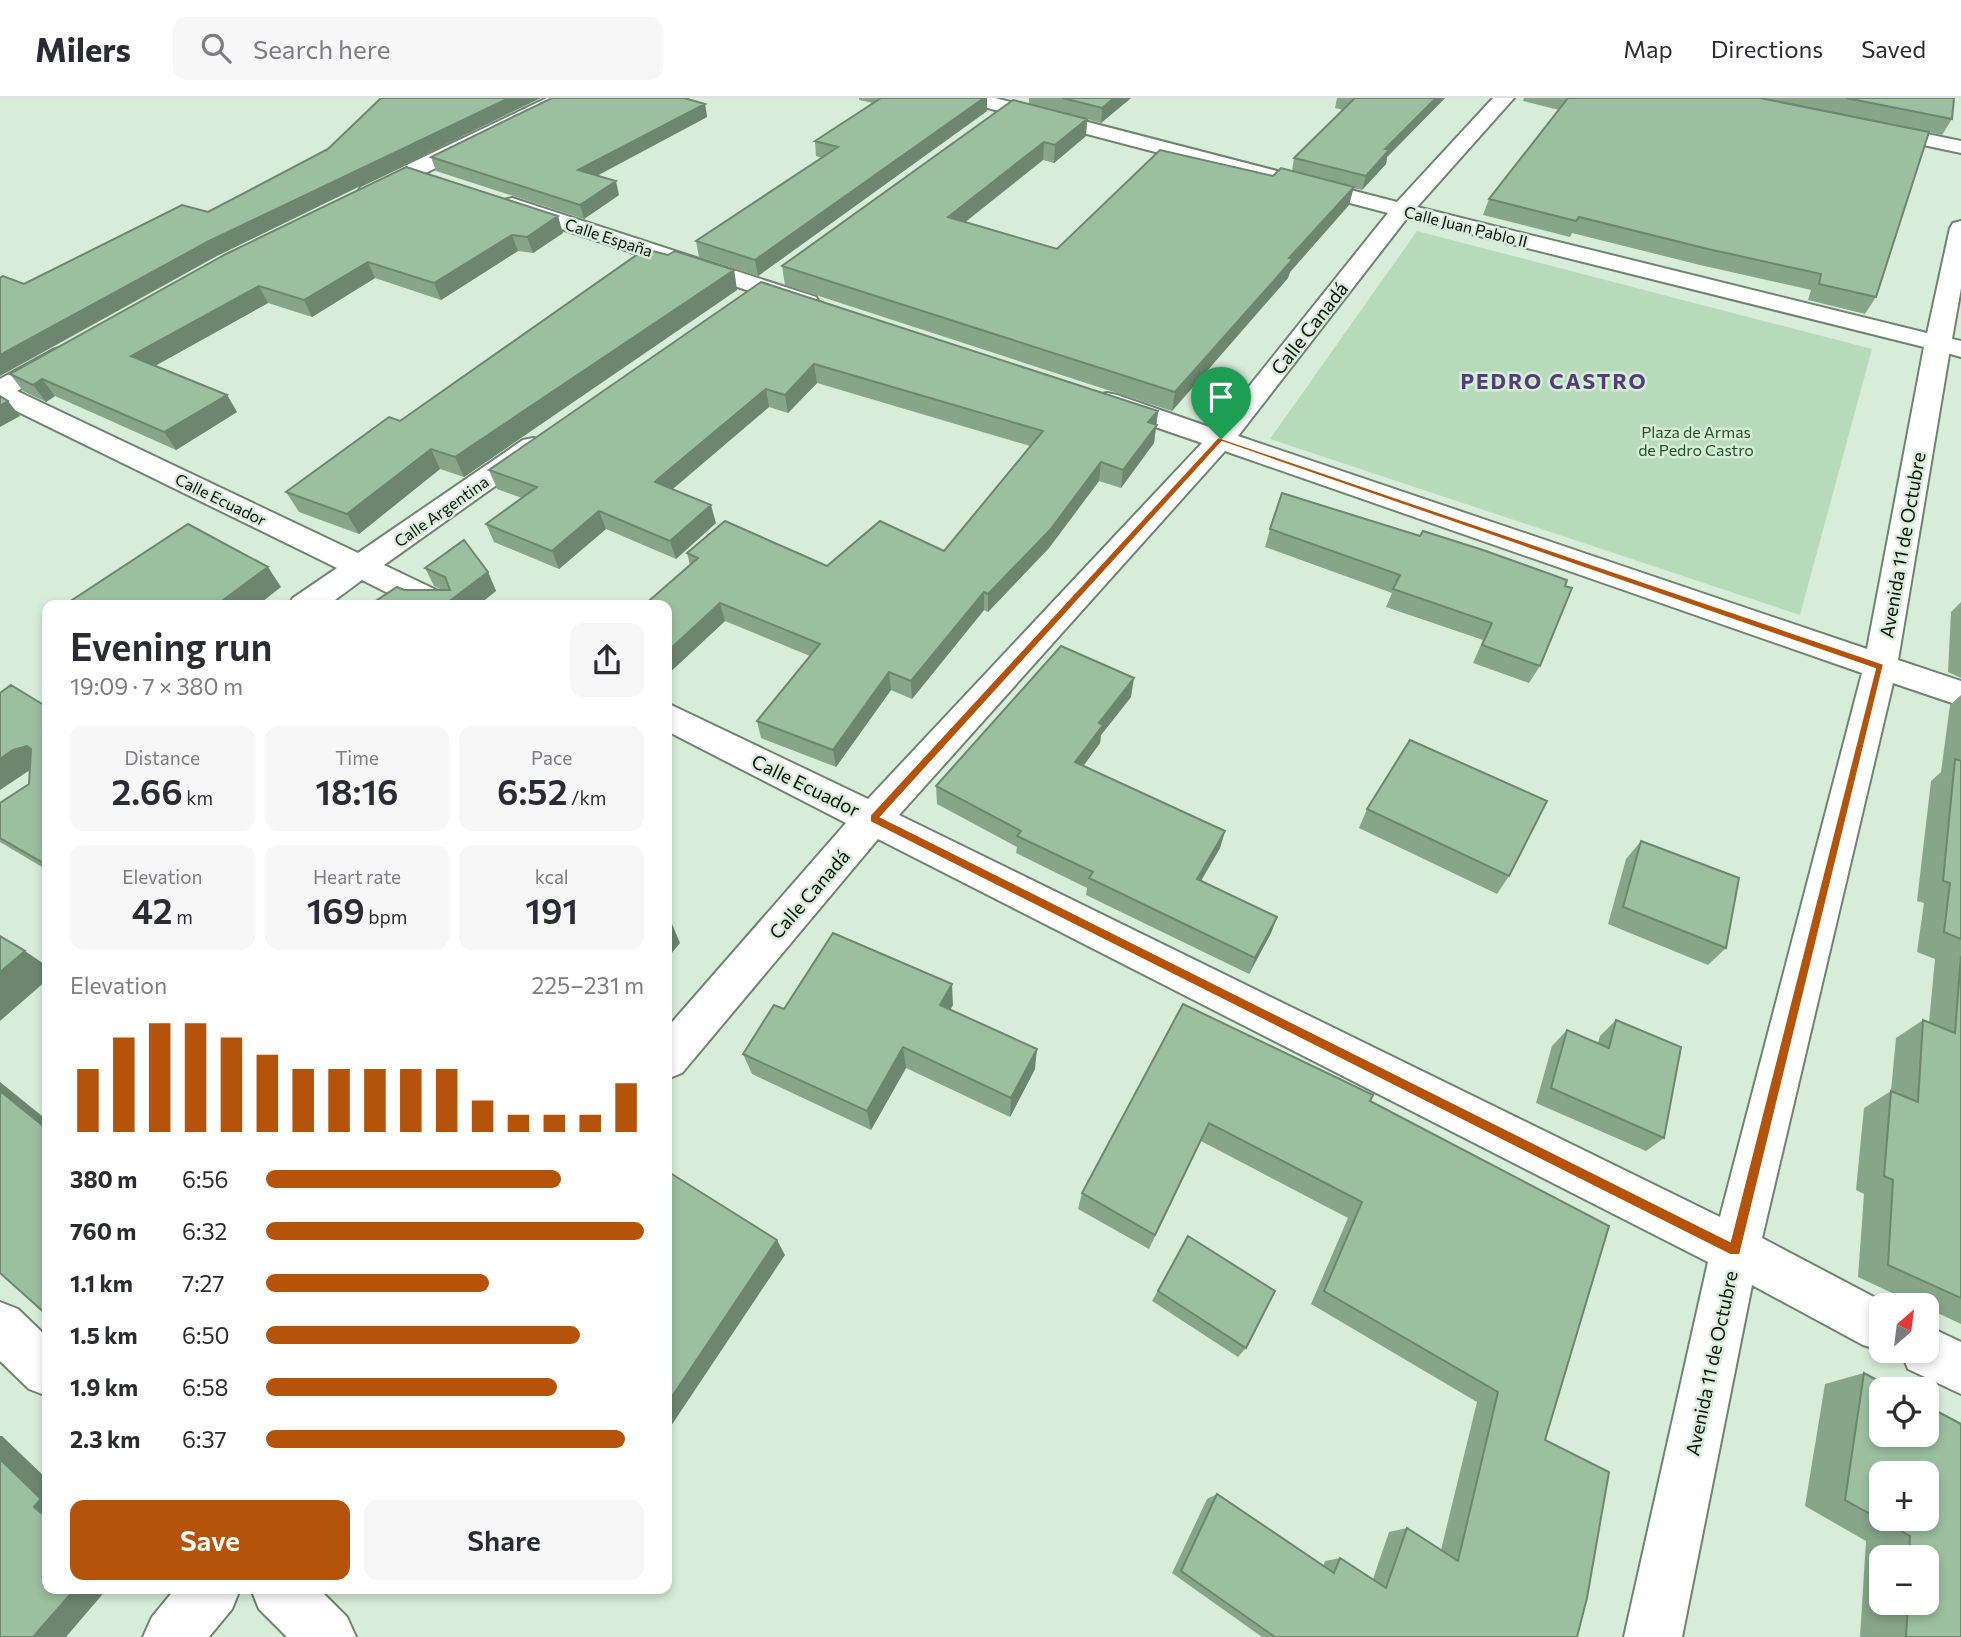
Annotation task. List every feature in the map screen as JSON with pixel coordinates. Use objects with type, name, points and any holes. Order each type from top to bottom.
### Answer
[{"type":"street","points":[[349,202],[562,98]]},
{"type":"street","name":"Calle Juan Pablo II","points":[[972,98],[1017,103],[1402,210],[1950,346]]},
{"type":"street","name":"Calle Canadá","points":[[672,1053],[873,818],[1221,439],[1402,210],[1504,98]]},
{"type":"street","points":[[979,130],[1017,103]]},
{"type":"street","points":[[1854,125],[1961,147]]},
{"type":"street","points":[[410,172],[449,185]]},
{"type":"street","name":"Calle España","points":[[488,198],[773,279],[827,309]]},
{"type":"street","name":"Avenida 11 de Octubre","points":[[1653,1637],[1735,1250],[1880,667],[1950,346],[1961,228]]},
{"type":"street","points":[[739,303],[773,279]]},
{"type":"street","points":[[0,392],[83,343]]},
{"type":"street","points":[[1077,391],[1961,694]]},
{"type":"street","name":"Calle Ecuador","points":[[0,392],[430,600]]},
{"type":"street","name":"Calle Argentina","points":[[313,600],[556,430]]},
{"type":"street","name":"Calle Ecuador","points":[[672,718],[1735,1250],[1869,1321]]},
{"type":"street","points":[[0,1327],[42,1366]]},
{"type":"street","points":[[1939,1358],[1961,1369]]},
{"type":"street","points":[[172,1637],[208,1594]]},
{"type":"street","points":[[284,1594],[327,1637]]},
{"type":"green space","name":"Plaza de Armas de Pedro Castro","points":[[1417,231],[1872,349],[1800,615],[1270,439]]},
{"type":"building","points":[[381,98],[509,98],[209,241],[0,355],[0,278],[3,276],[24,284],[182,205],[208,212],[328,149]]},
{"type":"building","points":[[552,98],[684,98],[705,104],[578,170],[616,181],[580,205],[431,157]]},
{"type":"building","points":[[881,98],[984,98],[755,260],[696,241],[838,147],[815,141]]},
{"type":"building","points":[[1063,98],[1114,98],[1102,108]]},
{"type":"building","points":[[1355,98],[1436,98],[1385,149],[1389,150],[1366,176],[1294,158]]},
{"type":"building","points":[[1568,98],[1760,98],[1929,132],[1876,297],[1819,284],[1821,274],[1579,217],[1576,221],[1489,199]]},
{"type":"building","points":[[1846,98],[1954,98],[1952,119]]},
{"type":"building","points":[[1013,100],[1087,119],[1055,145],[1044,142],[948,217],[1057,249],[1160,150],[1273,176],[1281,168],[1354,187],[1289,258],[1293,259],[1175,392],[782,266]]},
{"type":"building","points":[[406,167],[558,216],[527,237],[512,235],[434,283],[368,262],[304,300],[259,286],[131,356],[227,395],[164,432],[42,379],[33,385],[10,374],[226,254]]},
{"type":"building","points":[[645,249],[668,255],[675,251],[734,270],[455,457],[431,449],[347,514],[286,492],[389,417],[400,421]]},
{"type":"building","points":[[761,282],[1158,411],[1148,422],[1157,425],[1123,470],[1101,462],[1050,530],[988,594],[984,592],[911,681],[889,672],[833,750],[757,721],[820,644],[720,603],[672,647],[672,600],[650,600],[698,558],[687,553],[725,521],[827,566],[880,521],[944,551],[1043,431],[814,364],[785,395],[766,389],[655,482],[711,505],[670,541],[599,511],[552,551],[486,524],[537,487],[489,470]]},
{"type":"building","points":[[0,396],[8,401],[0,406]]},
{"type":"building","points":[[1282,493],[1420,536],[1423,531],[1567,580],[1565,586],[1572,588],[1540,666],[1482,645],[1492,623],[1393,589],[1400,575],[1270,529]]},
{"type":"building","points":[[188,524],[268,567],[223,600],[72,600]]},
{"type":"building","points":[[464,540],[488,572],[451,600],[377,600],[397,587],[404,590],[450,590],[445,577],[425,568]]},
{"type":"building","points":[[1061,646],[1134,678],[1099,723],[1103,725],[1075,762],[1225,831],[1197,879],[1277,917],[1255,958],[1089,878],[1093,872],[1017,836],[1021,831],[936,786]]},
{"type":"building","points":[[11,685],[42,704],[42,862],[0,838],[0,803],[29,784],[31,749],[27,746],[13,750],[0,759],[0,693]]},
{"type":"building","points":[[1410,740],[1547,801],[1509,876],[1367,809]]},
{"type":"building","points":[[1955,759],[1961,761],[1961,939],[1944,932],[1950,883],[1943,881]]},
{"type":"building","points":[[1641,841],[1739,878],[1726,948],[1623,907]]},
{"type":"building","points":[[833,933],[952,984],[940,1005],[1037,1049],[1011,1098],[903,1047],[867,1111],[743,1054],[774,1005],[784,1009]]},
{"type":"building","points":[[0,936],[25,951],[0,972]]},
{"type":"building","points":[[1961,956],[1961,1298],[1888,1265],[1893,1180],[1884,1176],[1891,1091],[1918,1102],[1923,1020],[1955,1033]]},
{"type":"building","points":[[1183,1004],[1373,1095],[1370,1101],[1609,1226],[1545,1440],[1609,1472],[1587,1598],[1577,1637],[1275,1637],[1181,1571],[1217,1494],[1334,1573],[1340,1558],[1386,1588],[1407,1528],[1458,1561],[1498,1392],[1324,1291],[1362,1202],[1209,1123],[1155,1235],[1082,1193]]},
{"type":"building","points":[[1616,1020],[1681,1047],[1664,1138],[1551,1088],[1567,1030],[1609,1048]]},
{"type":"building","points":[[0,1091],[42,1125],[42,1311],[0,1273]]},
{"type":"building","points":[[672,1174],[777,1240],[672,1397]]},
{"type":"building","points":[[1188,1236],[1275,1291],[1246,1348],[1158,1291]]},
{"type":"building","points":[[1864,1373],[1871,1377],[1869,1377],[1869,1447],[1939,1447],[1939,1412],[1961,1424],[1961,1637],[1906,1637],[1907,1615],[1939,1615],[1939,1545],[1910,1545],[1910,1536],[1901,1531],[1939,1531],[1939,1461],[1869,1461],[1869,1513],[1845,1500]]},
{"type":"building","points":[[0,1459],[41,1499],[34,1507],[42,1514],[42,1594],[71,1594],[33,1637],[0,1637]]},
{"type":"district","name":"PEDRO CASTRO","points":[[1554,380]]},
{"type":"route","points":[[1221,439],[1880,667],[1735,1250],[873,818],[1221,439]]}]
